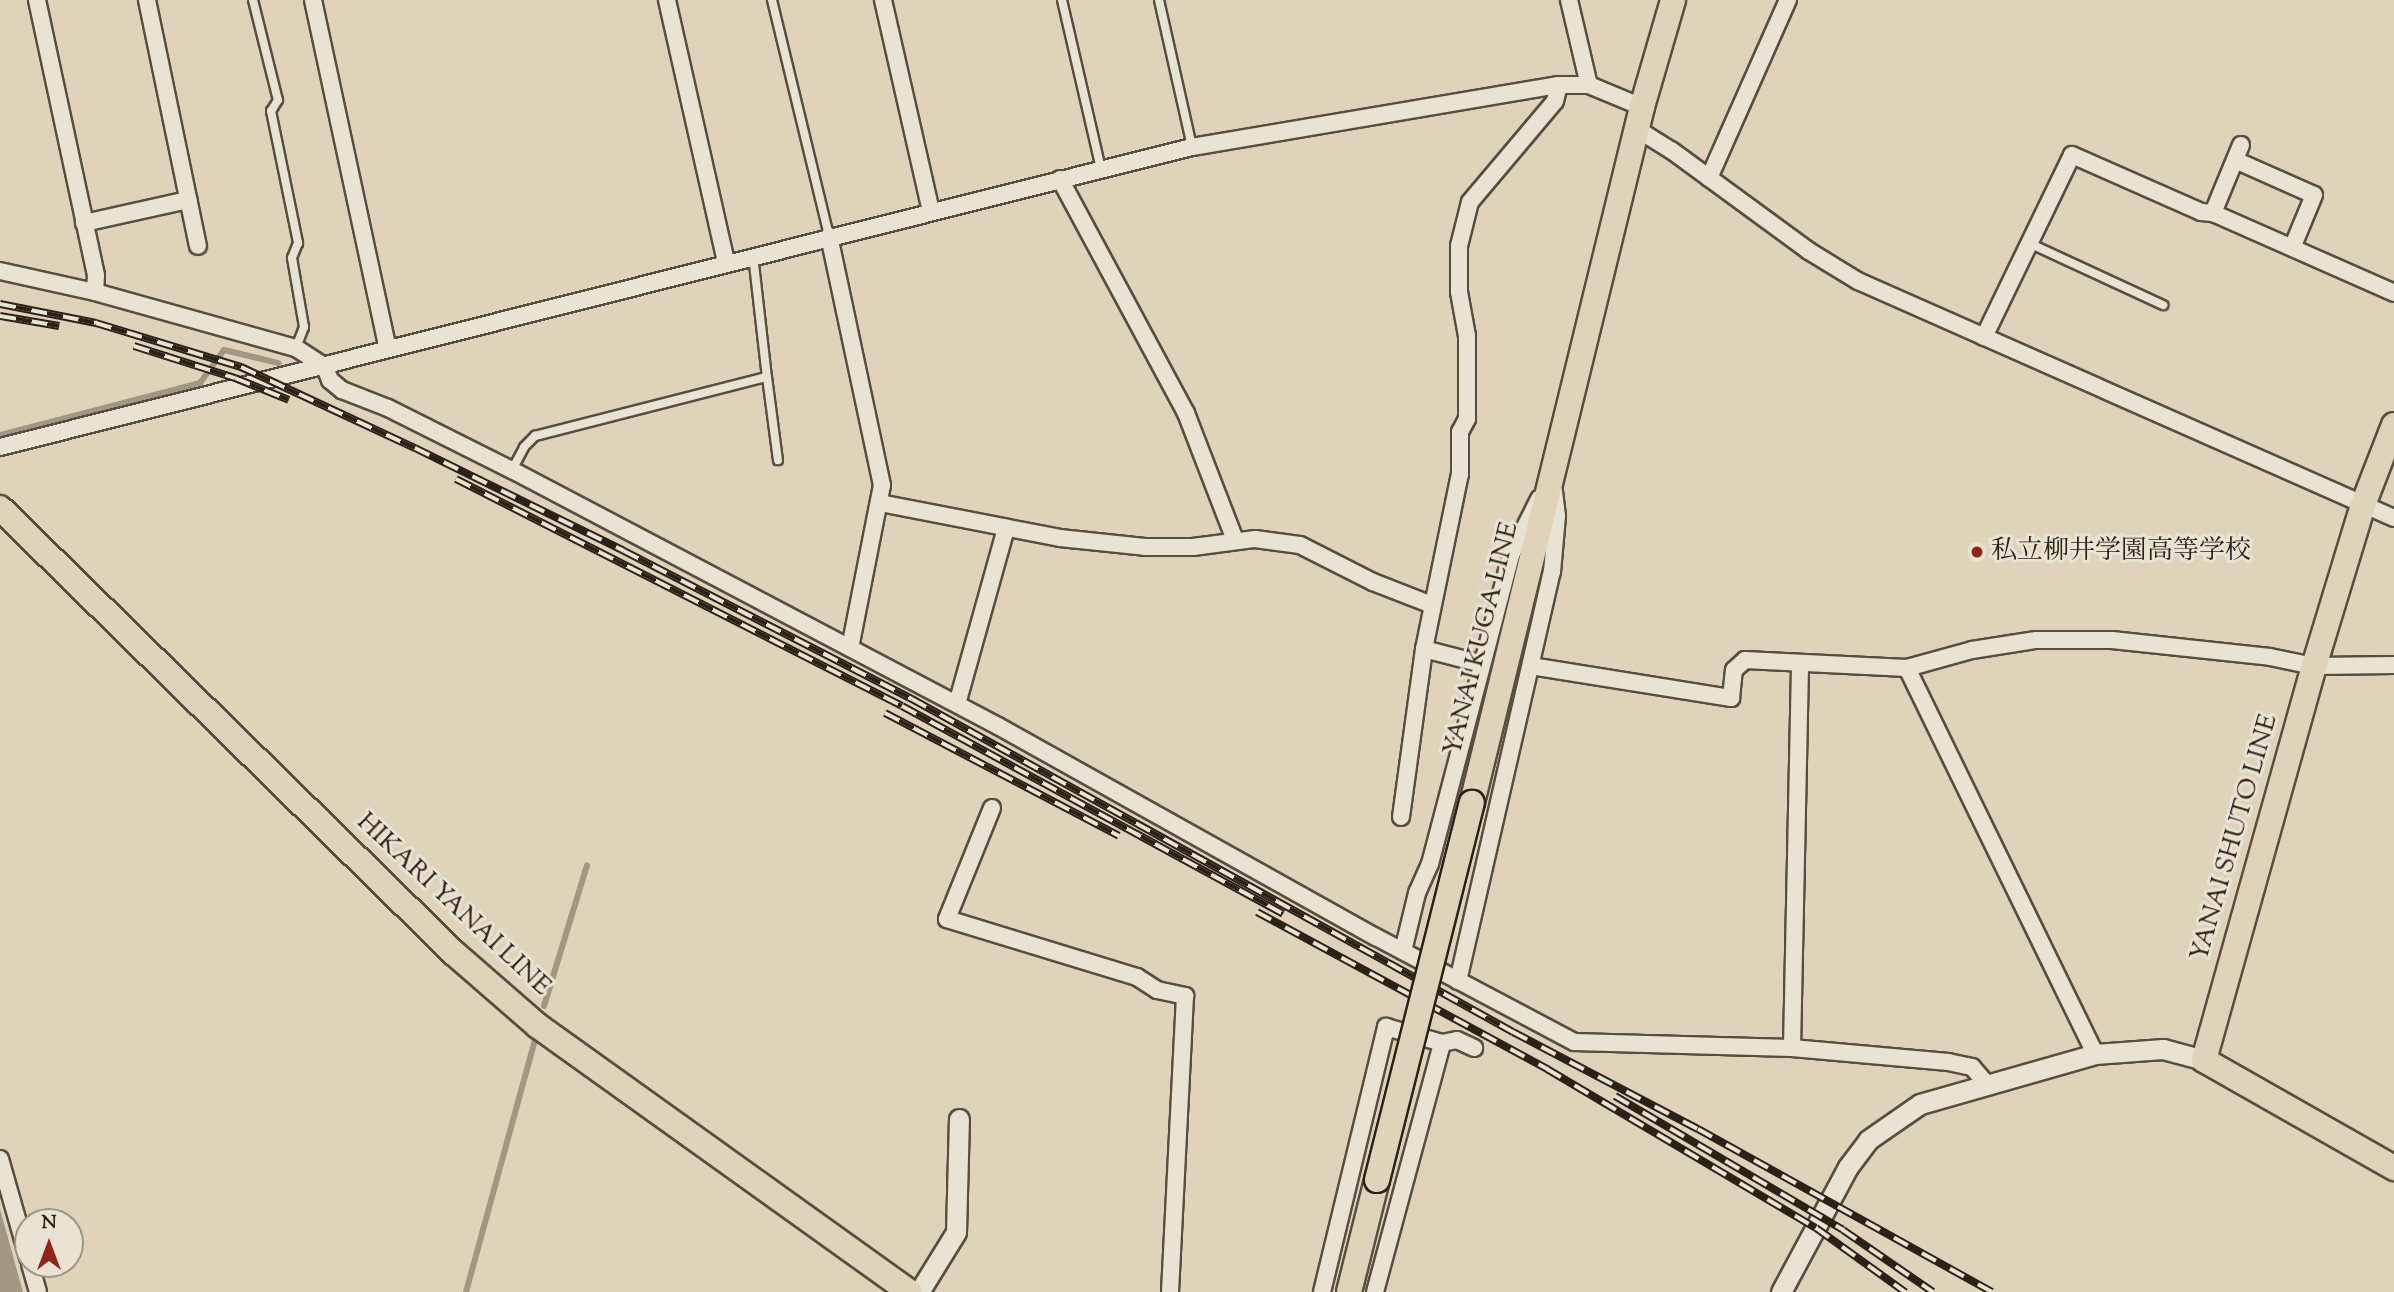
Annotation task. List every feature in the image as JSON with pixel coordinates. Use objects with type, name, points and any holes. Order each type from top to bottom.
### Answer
[{"type":"main road","name":"YANAI KUGA LINE","points":[[1349,1292],[1640,118],[1673,0]]},
{"type":"main road","name":"YANAI SHUTO LINE","points":[[2204,1060],[2314,666],[2363,505],[2394,425]]},
{"type":"main road","name":"HIKARI YANAI LINE","points":[[0,508],[454,953],[529,1019],[594,1069],[909,1292]]},
{"type":"main road","points":[[2204,1060],[2394,1168]]},
{"type":"street","points":[[37,0],[96,275],[94,292]]},
{"type":"street","points":[[147,0],[198,246]]},
{"type":"street","points":[[313,0],[388,349]]},
{"type":"street","points":[[667,0],[726,262]]},
{"type":"street","points":[[883,0],[931,211]]},
{"type":"street","points":[[1569,0],[1589,85]]},
{"type":"street","points":[[1709,178],[1788,0]]},
{"type":"street","points":[[1401,817],[1424,649],[1460,474],[1460,432],[1466,419],[1467,335],[1459,292],[1459,258],[1470,202],[1555,101],[1559,85]]},
{"type":"street","points":[[0,447],[325,367],[829,236],[1192,147],[1559,85],[1589,85],[1640,118],[1709,178],[1809,251],[1858,281],[2394,518]]},
{"type":"street","points":[[2213,213],[2238,153],[2314,195],[2292,248]]},
{"type":"street","points":[[1984,337],[2072,155],[2201,212],[2213,213],[2394,293]]},
{"type":"street","points":[[1060,179],[1186,413],[1235,540]]},
{"type":"street","points":[[84,223],[188,200]]},
{"type":"street","points":[[829,236],[882,485],[850,648]]},
{"type":"street","points":[[0,271],[94,292],[296,348],[325,367],[330,380],[342,390],[388,408],[512,470],[957,704],[1403,951],[1574,1042],[1792,1048],[1948,1062],[1972,1067],[1987,1084]]},
{"type":"street","points":[[1403,951],[1417,893],[1430,864],[1511,555],[1552,477]]},
{"type":"street","points":[[1458,981],[1552,572],[1557,516],[1552,477]]},
{"type":"street","points":[[880,503],[1060,538],[1145,547],[1193,547],[1255,538],[1300,545],[1373,582],[1432,605]]},
{"type":"street","points":[[957,704],[1006,528]]},
{"type":"street","points":[[1531,666],[1731,698],[1734,670],[1745,660],[1907,668],[1972,650],[2036,640],[2112,640],[2270,657],[2314,666],[2394,665]]},
{"type":"street","points":[[1424,649],[1482,664]]},
{"type":"street","points":[[1792,1048],[1800,663]]},
{"type":"street","points":[[1907,668],[2095,1054]]},
{"type":"street","points":[[992,808],[947,919],[1137,977],[1157,990],[1185,996],[1170,1292]]},
{"type":"street","points":[[1430,864],[1482,877]]},
{"type":"street","points":[[1322,1292],[1386,1027],[1442,1043],[1457,1040],[1475,1048]]},
{"type":"street","points":[[1375,1292],[1442,1043]]},
{"type":"street","points":[[1781,1292],[1848,1167],[1868,1140],[1920,1104],[2095,1054],[2163,1049],[2204,1060]]},
{"type":"street","points":[[919,1292],[956,1232],[960,1119]]},
{"type":"street","points":[[0,1160],[14,1208]]},
{"type":"lane","points":[[253,0],[278,100],[271,111],[298,243],[292,258],[304,327],[296,348]]},
{"type":"lane","points":[[772,0],[829,236]]},
{"type":"lane","points":[[1062,0],[1101,169]]},
{"type":"lane","points":[[1159,0],[1192,147]]},
{"type":"lane","points":[[2029,243],[2163,305]]},
{"type":"lane","points":[[753,256],[778,460]]},
{"type":"lane","points":[[512,470],[524,447],[535,436],[767,377]]},
{"type":"shaded area","points":[[0,1209],[14,1260],[14,1278],[19,1278],[23,1292],[0,1292]]},
{"type":"waterway","points":[[0,435],[200,383],[224,350],[278,363]]},
{"type":"waterway","points":[[544,1006],[587,865]]},
{"type":"waterway","points":[[466,1292],[535,1040]]},
{"type":"railway","points":[[0,304],[96,323],[241,367],[415,448],[624,551],[912,699],[1513,1032],[1698,1129],[1992,1292]]},
{"type":"railway","points":[[0,316],[59,326]]},
{"type":"railway","points":[[134,346],[235,378],[289,400]]},
{"type":"railway","points":[[456,479],[902,706],[1283,914]]},
{"type":"railway","points":[[885,713],[1119,836]]},
{"type":"railway","points":[[1257,912],[1547,1069],[1816,1228],[1905,1292]]},
{"type":"railway","points":[[1615,1096],[1843,1230],[1933,1292]]},
{"type":"place","name":"私立柳井学園高等学校","points":[[1977,552]]}]
